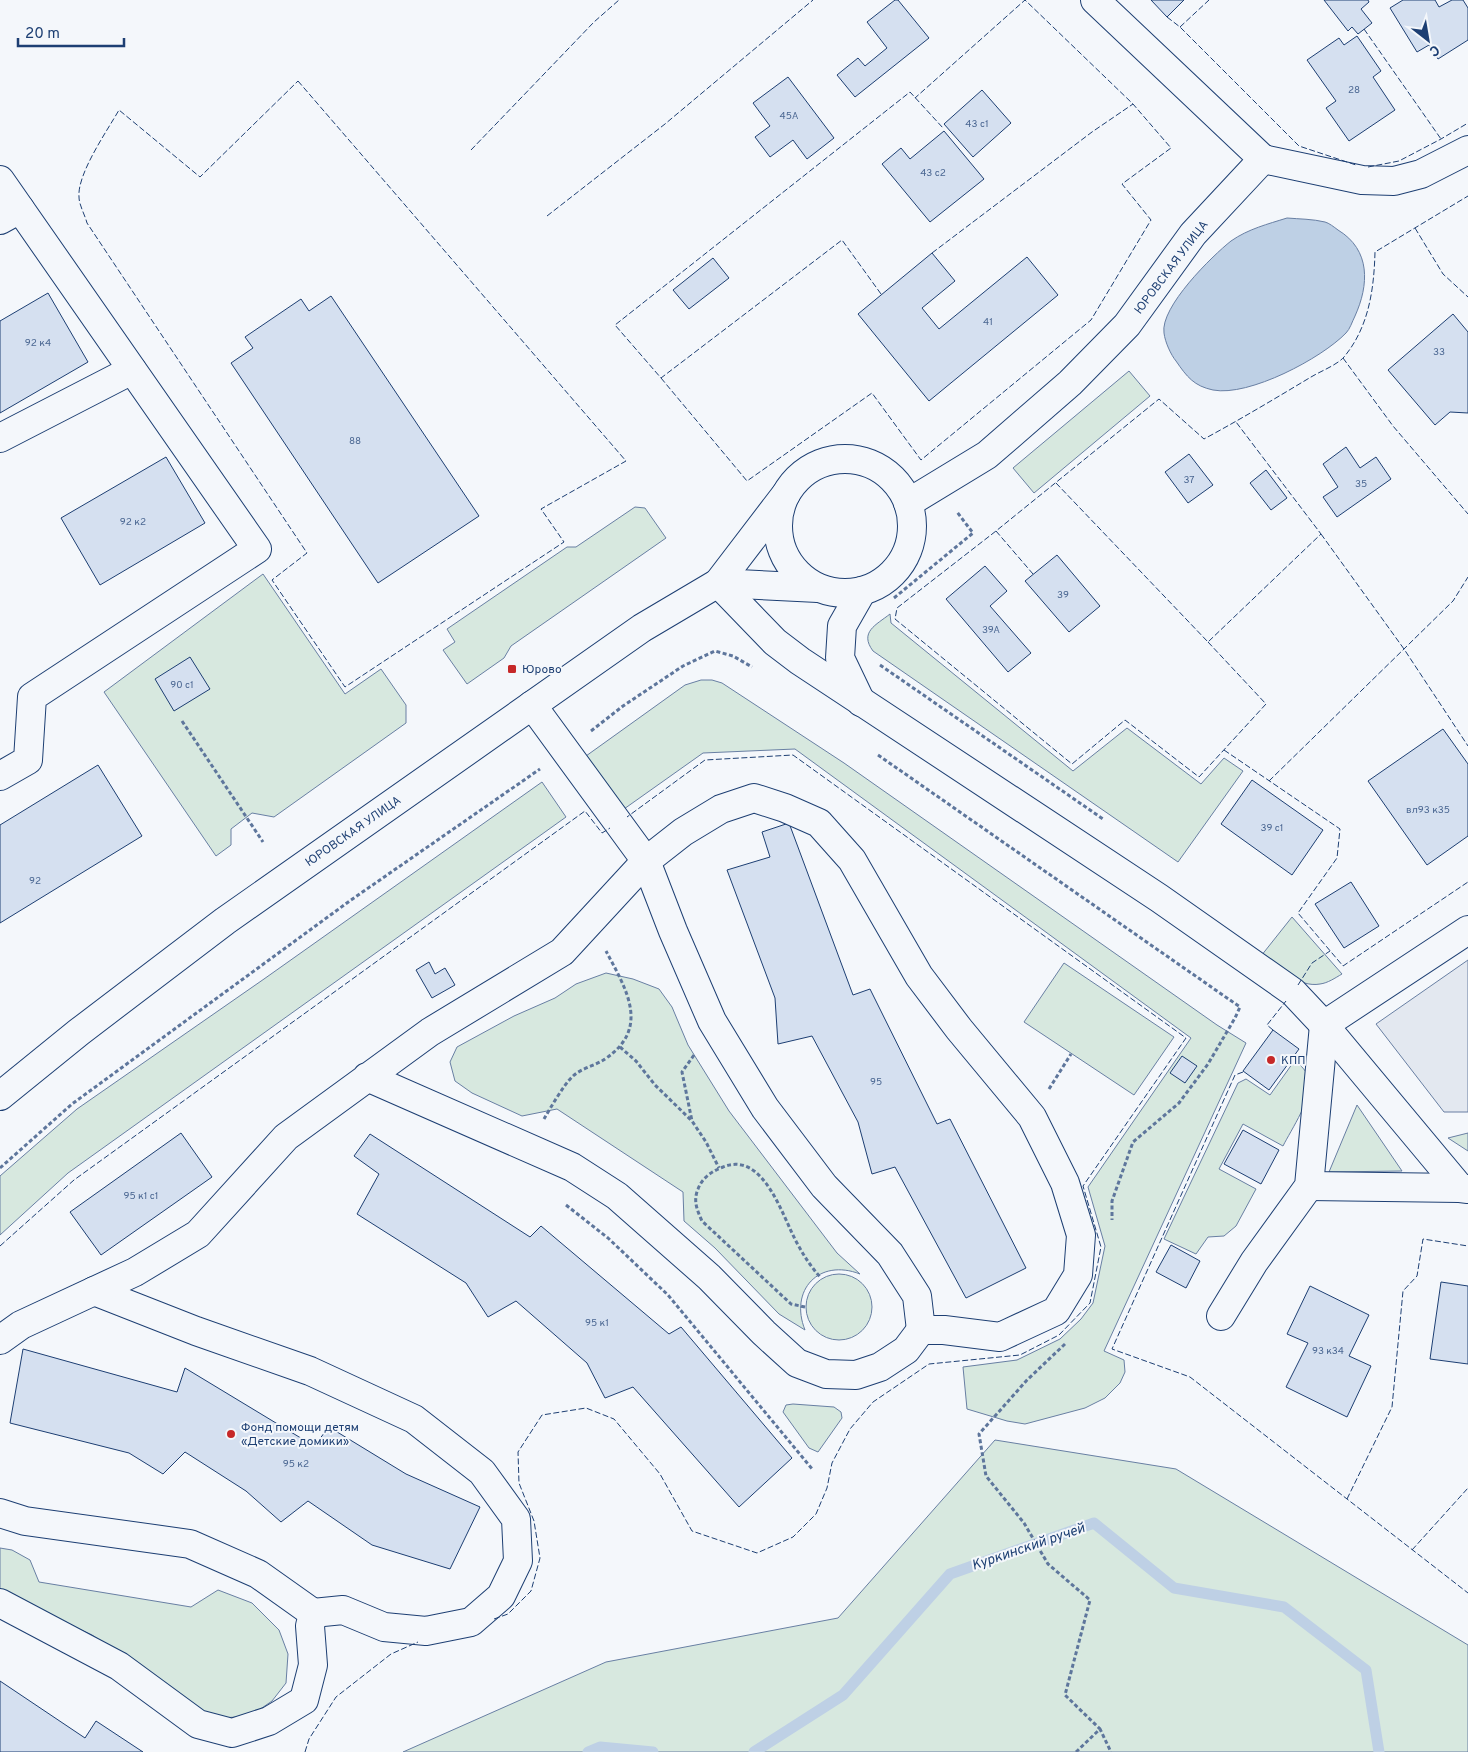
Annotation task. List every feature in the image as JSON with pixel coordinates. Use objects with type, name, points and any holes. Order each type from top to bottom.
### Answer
[{"type":"street","points":[[1095,0],[1263,159],[1362,180],[1394,181],[1422,174],[1468,150]]},
{"type":"street","name":"ЮРОВСКАЯ УЛИЦА","points":[[908,503],[987,455],[1070,383],[1127,325],[1193,234],[1263,159]]},
{"type":"street","points":[[0,180],[10,215],[132,370],[257,549],[32,697],[28,760],[0,776]]},
{"type":"street","points":[[0,438],[132,370]]},
{"type":"street","points":[[718,583],[818,588],[840,593],[862,591],[882,582],[898,566],[909,547],[912,525],[908,503],[897,484],[881,469],[861,461],[839,459],[817,464],[799,477],[786,494],[778,515],[778,537],[786,558],[800,576],[818,588]]},
{"type":"street","name":"ЮРОВСКАЯ УЛИЦА","points":[[0,1096],[79,1032],[225,921],[642,628],[718,583],[786,494]]},
{"type":"street","points":[[718,583],[775,642],[862,703],[1188,919],[1294,992],[1464,1188]]},
{"type":"street","points":[[862,591],[842,626],[840,658],[862,703]]},
{"type":"street","points":[[367,1077],[572,1167],[617,1196],[710,1277],[797,1364],[826,1374],[856,1375],[880,1367],[906,1350],[921,1330],[917,1296],[890,1254],[824,1186],[765,1108],[712,1021],[673,931],[646,861],[532,705]]},
{"type":"street","points":[[0,1340],[21,1325],[135,1272],[198,1234],[286,1137],[430,1032],[562,952],[646,861],[682,832],[721,809],[754,798],[785,808],[819,823],[852,860],[919,976],[959,1029],[1032,1117],[1065,1182],[1081,1235],[1078,1275],[1056,1311],[1000,1336],[944,1330],[921,1330]]},
{"type":"street","points":[[1324,1025],[1468,930]]},
{"type":"street","points":[[1221,1316],[1254,1262],[1309,1186],[1324,1025]]},
{"type":"street","points":[[1309,1186],[1464,1188]]},
{"type":"street","points":[[0,1512],[26,1521],[190,1544],[258,1574],[313,1612],[343,1610],[384,1627],[426,1631],[471,1622],[501,1596],[518,1561],[516,1519],[482,1472],[414,1420],[310,1371],[196,1331],[94,1291]]},
{"type":"street","points":[[0,1603],[119,1666],[198,1724],[232,1733],[269,1721],[304,1700],[313,1665],[310,1626],[313,1612]]},
{"type":"path","points":[[893,598],[973,533],[938,484]]},
{"type":"path","points":[[878,664],[1104,820]]},
{"type":"path","points":[[182,721],[263,842]]},
{"type":"path","points":[[525,1147],[571,1077],[589,1066],[604,1060],[620,1047],[629,1032],[632,1013],[623,984],[590,922]]},
{"type":"path","points":[[692,1121],[682,1072],[693,1056],[722,1037]]},
{"type":"path","points":[[620,1047],[692,1121],[706,1142],[719,1168]]},
{"type":"path","points":[[1032,1117],[1071,1054]]},
{"type":"path","points":[[805,1307],[791,1304],[702,1221],[697,1211],[695,1197],[705,1177],[719,1168],[730,1164],[738,1164],[753,1171],[765,1180],[776,1198],[798,1245],[821,1278]]},
{"type":"path","points":[[564,1204],[608,1238],[668,1295],[813,1470]]},
{"type":"path","points":[[1090,1600],[1065,1695],[1100,1729],[1112,1752]]},
{"type":"path","points":[[1076,1752],[1100,1729]]},
{"type":"shaded area","points":[[1129,371],[1150,396],[1034,493],[1013,468]]},
{"type":"shaded area","points":[[635,507],[645,508],[666,538],[511,646],[504,658],[467,684],[443,650],[455,642],[447,629],[567,547],[576,547]]},
{"type":"shaded area","points":[[263,574],[345,694],[381,669],[406,705],[406,723],[274,817],[252,813],[231,829],[231,845],[216,856],[104,692]]},
{"type":"shaded area","points":[[890,614],[891,623],[1073,771],[1127,728],[1201,784],[1224,758],[1243,771],[1178,862],[873,651],[869,644],[869,634],[875,626]]},
{"type":"shaded area","points":[[701,680],[712,680],[722,683],[844,763],[1217,1025],[1246,1043],[1104,1351],[1124,1360],[1125,1372],[1120,1383],[1105,1398],[1085,1408],[1025,1424],[1007,1421],[967,1409],[963,1367],[1017,1360],[1060,1339],[1081,1319],[1093,1303],[1105,1246],[1088,1187],[1191,1038],[795,749],[703,753],[624,809],[586,756],[685,685]]},
{"type":"shaded area","points":[[542,782],[566,817],[68,1173],[0,1235],[0,1176],[77,1109]]},
{"type":"shaded area","points":[[1292,917],[1342,974],[1323,983],[1304,983],[1289,976],[1261,956]]},
{"type":"shaded area","points":[[1468,960],[1468,1112],[1444,1112],[1376,1024]]},
{"type":"shaded area","points":[[1064,963],[1174,1037],[1134,1095],[1024,1022]]},
{"type":"shaded area","points":[[606,973],[633,979],[659,989],[672,1007],[688,1045],[729,1111],[837,1253],[860,1274],[845,1270],[832,1270],[820,1274],[811,1281],[805,1290],[801,1302],[801,1315],[805,1330],[779,1314],[715,1248],[684,1221],[683,1192],[557,1109],[522,1116],[472,1093],[455,1081],[450,1062],[457,1047],[514,1016],[555,998],[576,984]]},
{"type":"shaded area","points":[[1295,1060],[1307,1074],[1310,1086],[1305,1103],[1283,1146],[1243,1124],[1219,1169],[1256,1189],[1236,1226],[1224,1236],[1208,1237],[1196,1254],[1164,1239],[1238,1083],[1246,1079],[1270,1095]]},
{"type":"shaded area","points":[[1357,1105],[1402,1171],[1329,1172]]},
{"type":"shaded area","points":[[1468,1133],[1468,1151],[1448,1138]]},
{"type":"shaded area","points":[[832,1274],[846,1274],[858,1279],[867,1288],[872,1300],[870,1320],[863,1331],[846,1340],[832,1340],[820,1335],[811,1326],[806,1314],[806,1300],[811,1288],[820,1279]]},
{"type":"shaded area","points":[[786,1405],[834,1407],[841,1412],[842,1418],[818,1452],[809,1448],[783,1412]]},
{"type":"shaded area","points":[[995,1440],[1176,1469],[1468,1645],[1468,1752],[403,1752],[606,1662],[838,1618]]},
{"type":"shaded area","points":[[0,1548],[12,1550],[30,1560],[39,1582],[191,1607],[218,1590],[252,1603],[279,1630],[288,1654],[286,1683],[272,1701],[256,1712],[238,1717],[218,1718],[199,1715],[149,1674],[92,1635],[0,1592]]},
{"type":"water","points":[[1287,218],[1327,223],[1349,238],[1357,248],[1362,258],[1364,269],[1363,292],[1350,327],[1335,343],[1303,364],[1265,382],[1228,391],[1213,390],[1201,386],[1184,372],[1167,344],[1164,333],[1165,322],[1170,310],[1178,296],[1200,270],[1231,241],[1251,230]]},
{"type":"building","points":[[895,0],[898,0],[929,38],[855,97],[837,75],[858,58],[865,66],[887,48],[867,22]]},
{"type":"building","points":[[1151,0],[1184,0],[1167,17]]},
{"type":"building","points":[[1324,0],[1368,0],[1369,2],[1361,9],[1372,23],[1358,34],[1352,27],[1348,31]]},
{"type":"building","points":[[1403,0],[1435,0],[1439,7],[1452,0],[1463,0],[1468,8],[1468,40],[1438,59],[1429,45],[1417,52],[1390,8]]},
{"type":"building","points":[[1357,36],[1381,71],[1373,77],[1395,110],[1349,141],[1326,108],[1336,101],[1307,60],[1339,38],[1344,45]]},
{"type":"building","points":[[788,77],[834,138],[807,159],[793,140],[770,157],[755,137],[770,126],[753,103]]},
{"type":"building","points":[[982,90],[1011,123],[973,157],[944,124]]},
{"type":"building","points":[[944,131],[984,179],[930,222],[882,164],[901,148],[910,159]]},
{"type":"building","points":[[932,253],[955,281],[922,308],[939,329],[1027,257],[1058,295],[929,401],[858,314]]},
{"type":"building","points":[[713,258],[729,278],[689,309],[673,290]]},
{"type":"building","points":[[48,293],[88,362],[0,413],[0,321]]},
{"type":"building","points":[[331,296],[479,516],[378,583],[231,363],[253,348],[245,337],[301,299],[309,311]]},
{"type":"building","points":[[1453,314],[1468,332],[1468,413],[1450,412],[1435,425],[1388,370]]},
{"type":"building","points":[[1346,447],[1360,468],[1376,457],[1391,479],[1337,517],[1323,497],[1338,487],[1323,464]]},
{"type":"building","points":[[1189,454],[1213,485],[1188,503],[1165,472]]},
{"type":"building","points":[[166,457],[205,523],[100,585],[61,518]]},
{"type":"building","points":[[1266,470],[1287,498],[1271,510],[1250,483]]},
{"type":"building","points":[[1057,555],[1100,606],[1069,632],[1025,581]]},
{"type":"building","points":[[985,566],[1007,591],[990,606],[1031,653],[1008,672],[946,599]]},
{"type":"building","points":[[190,657],[210,689],[174,711],[155,679]]},
{"type":"building","points":[[1443,729],[1468,764],[1468,836],[1427,865],[1368,781]]},
{"type":"building","points":[[98,765],[142,836],[0,923],[0,825]]},
{"type":"building","points":[[1252,780],[1323,830],[1292,875],[1221,824]]},
{"type":"building","points":[[789,823],[853,995],[870,989],[937,1124],[950,1119],[1026,1268],[966,1298],[895,1167],[872,1174],[858,1122],[812,1036],[778,1044],[775,998],[727,870],[770,857],[762,832]]},
{"type":"building","points":[[1351,882],[1379,926],[1344,948],[1315,904]]},
{"type":"building","points":[[429,962],[435,974],[445,968],[455,985],[432,998],[416,970]]},
{"type":"building","name":"КПП","points":[[1273,1030],[1299,1049],[1269,1090],[1243,1071]]},
{"type":"building","points":[[1182,1056],[1197,1066],[1185,1083],[1170,1073]]},
{"type":"building","points":[[1243,1130],[1279,1150],[1261,1184],[1224,1164]]},
{"type":"building","points":[[181,1133],[212,1177],[101,1255],[70,1212]]},
{"type":"building","points":[[370,1134],[530,1237],[541,1226],[669,1334],[681,1327],[792,1458],[739,1507],[633,1387],[605,1398],[587,1363],[516,1301],[488,1317],[466,1283],[357,1214],[379,1174],[354,1156]]},
{"type":"building","points":[[1171,1245],[1200,1261],[1186,1288],[1156,1272]]},
{"type":"building","points":[[1441,1282],[1468,1286],[1468,1364],[1430,1359]]},
{"type":"building","points":[[1310,1286],[1369,1315],[1349,1356],[1371,1366],[1347,1417],[1286,1387],[1308,1343],[1287,1334]]},
{"type":"building","points":[[23,1349],[177,1392],[185,1368],[314,1446],[329,1427],[406,1474],[480,1507],[450,1569],[372,1545],[308,1501],[281,1522],[246,1491],[185,1452],[163,1474],[129,1453],[10,1423]]},
{"type":"building","points":[[0,1681],[85,1738],[96,1721],[143,1752],[0,1752]]},
{"type":"waterway","name":"Куркинский ручей","points":[[754,1752],[843,1695],[950,1574],[1094,1523],[1174,1588],[1284,1607],[1366,1670],[1379,1752]]},
{"type":"waterway","name":"Куркинский ручей","points":[[588,1752],[600,1747],[653,1752]]},
{"type":"fence","points":[[471,150],[594,22],[619,0]]},
{"type":"fence","points":[[547,216],[665,124],[813,0]]},
{"type":"fence","points":[[661,378],[747,481],[872,393],[921,460],[1091,320],[1151,220],[1122,184],[1171,148],[1133,104],[1025,0],[915,98]]},
{"type":"fence","points":[[1180,27],[1209,0]]},
{"type":"fence","points":[[1167,17],[1180,27],[1299,146],[1356,165]]},
{"type":"fence","points":[[1364,29],[1441,139]]},
{"type":"fence","points":[[298,81],[626,461],[541,509],[564,542],[345,687],[272,580],[307,553],[87,223],[79,197],[83,177],[88,165],[119,110],[200,177],[298,81]]},
{"type":"fence","points":[[881,294],[842,240],[661,378],[615,325],[910,92],[943,128]]},
{"type":"fence","points":[[932,253],[1092,132],[1133,104]]},
{"type":"fence","points":[[1368,167],[1399,161],[1468,123]]},
{"type":"fence","points":[[1208,642],[1266,704],[1199,777],[1125,720],[1072,764],[895,619],[897,608],[996,531],[1159,399],[1204,439],[1337,363],[1344,357],[1352,345],[1365,320],[1371,294],[1375,252],[1468,196]]},
{"type":"fence","points":[[1415,228],[1443,274],[1468,297]]},
{"type":"fence","points":[[1343,358],[1393,426],[1468,514]]},
{"type":"fence","points":[[1056,483],[1208,642],[1321,534],[1236,422]]},
{"type":"fence","points":[[996,531],[1033,574]]},
{"type":"fence","points":[[1321,534],[1404,649],[1468,746]]},
{"type":"fence","points":[[1269,781],[1453,601],[1468,577]]},
{"type":"fence","points":[[1224,750],[1340,829],[1337,858],[1298,913],[1343,966],[1468,882]]},
{"type":"fence","points":[[494,1619],[508,1614],[531,1591],[540,1558],[534,1521],[519,1483],[518,1452],[542,1415],[586,1408],[614,1419],[660,1474],[692,1531],[757,1553],[793,1537],[816,1514],[827,1488],[832,1463],[850,1429],[873,1402],[929,1364],[1020,1355],[1059,1335],[1090,1303],[1101,1247],[1083,1186],[1186,1038],[793,755],[705,760],[627,817]]},
{"type":"fence","points":[[0,1246],[74,1180],[585,811],[602,833],[610,828]]},
{"type":"fence","points":[[1298,985],[1312,963],[1330,951]]},
{"type":"fence","points":[[1273,1030],[1267,1025],[1286,1001]]},
{"type":"fence","points":[[1243,1072],[1235,1075],[1112,1349],[1190,1377],[1468,1593]]},
{"type":"fence","points":[[1347,1499],[1392,1407],[1403,1291],[1417,1276],[1423,1239],[1468,1246]]},
{"type":"fence","points":[[1412,1550],[1468,1488]]},
{"type":"fence","points":[[305,1752],[309,1739],[336,1697],[391,1654],[418,1642]]},
{"type":"place","name":"Юрово","points":[[512,669]]},
{"type":"place","name":"КПП","points":[[1271,1060]]},
{"type":"place","name":"Фонд помощи детям «Детские домики»","points":[[231,1434]]}]
